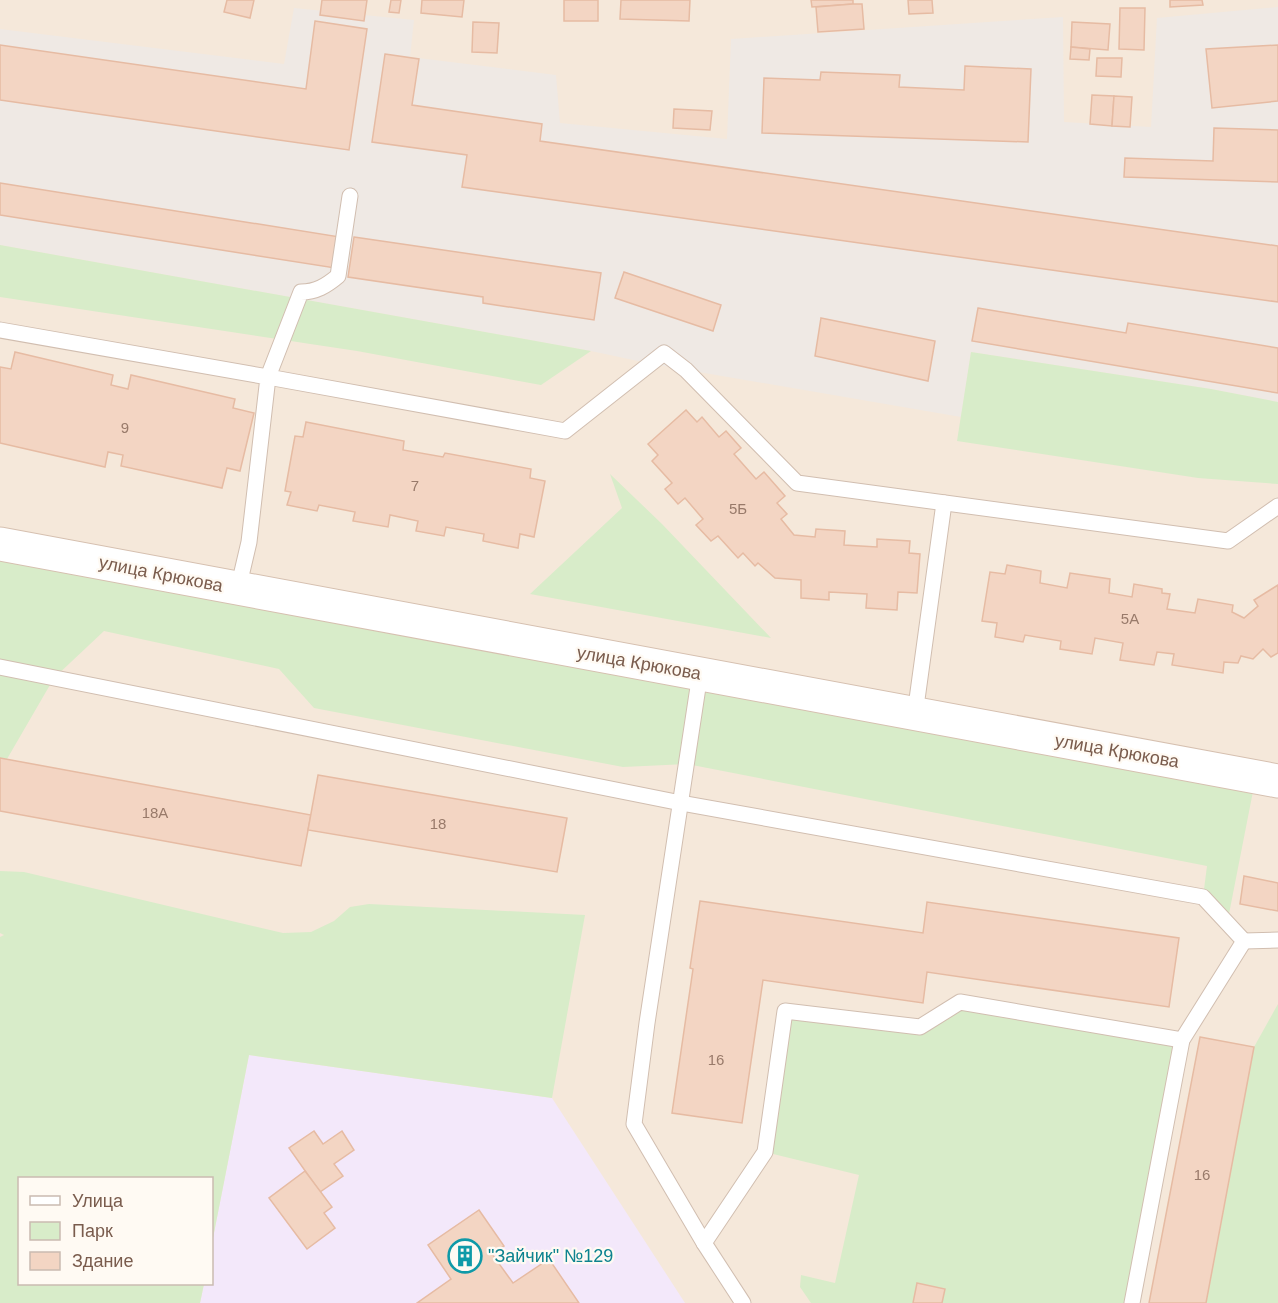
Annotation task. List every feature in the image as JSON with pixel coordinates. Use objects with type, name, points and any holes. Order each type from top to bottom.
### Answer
[{"type":"main road","name":"улица Крюкова","points":[[0,544],[1278,781]]},
{"type":"lane","points":[[238,589],[249,542],[268,377],[301,291],[312,292],[328,285],[338,276],[350,196]]},
{"type":"lane","points":[[0,330],[565,431],[664,353],[686,370],[797,483],[1228,540],[1278,506]]},
{"type":"lane","points":[[915,714],[944,503]]},
{"type":"lane","points":[[0,667],[681,803],[1203,897],[1244,941],[1278,940]]},
{"type":"lane","points":[[700,674],[634,1124],[704,1243],[743,1303]]},
{"type":"lane","points":[[1132,1303],[1182,1040],[1244,941]]},
{"type":"lane","points":[[704,1243],[765,1152],[785,1011],[920,1027],[960,1002],[1182,1040]]},
{"type":"shaded area","points":[[0,0],[1278,0],[1278,1303],[0,1303]]},
{"type":"shaded area","points":[[1278,7],[1278,402],[1211,389],[971,352],[961,417],[652,364],[591,351],[0,245],[0,29],[284,64],[294,8],[414,20],[410,57],[556,75],[560,123],[727,139],[731,39],[1063,17],[1064,122],[1151,127],[1157,18]]},
{"type":"shaded area","points":[[249,1055],[552,1098],[685,1303],[200,1303],[204,1285],[213,1285],[213,1238]]},
{"type":"green space","points":[[0,245],[591,351],[541,385],[357,351],[0,297]]},
{"type":"green space","points":[[971,352],[1211,389],[1278,402],[1278,484],[1198,478],[957,441]]},
{"type":"green space","points":[[610,474],[662,524],[771,638],[530,594],[622,508]]},
{"type":"green space","points":[[0,544],[1256,776],[1228,919],[1203,897],[1207,866],[687,764],[623,767],[314,708],[279,669],[104,631],[54,678],[7,759],[0,758]]},
{"type":"green space","points":[[0,871],[24,872],[283,933],[311,932],[334,921],[350,907],[369,904],[585,915],[552,1098],[249,1055],[213,1238],[213,1177],[18,1177],[18,1285],[204,1285],[200,1303],[0,1303],[0,937],[4,935],[0,933]]},
{"type":"green space","points":[[960,1002],[1182,1040],[1132,1303],[811,1303],[800,1287],[801,1275],[835,1283],[859,1175],[765,1152],[785,1011],[920,1027]]},
{"type":"green space","points":[[1278,1004],[1278,1303],[1206,1303],[1254,1047]]},
{"type":"building","points":[[227,0],[254,0],[250,18],[224,12]]},
{"type":"building","points":[[322,0],[367,0],[364,21],[320,15]]},
{"type":"building","points":[[391,0],[401,0],[399,13],[389,12]]},
{"type":"building","points":[[422,0],[464,0],[462,17],[421,13]]},
{"type":"building","points":[[564,0],[598,0],[598,21],[564,21]]},
{"type":"building","points":[[621,0],[690,0],[689,21],[620,19]]},
{"type":"building","points":[[811,0],[853,0],[853,4],[812,7]]},
{"type":"building","points":[[908,0],[932,0],[933,13],[909,14]]},
{"type":"building","points":[[1170,0],[1202,0],[1203,5],[1170,7]]},
{"type":"building","points":[[862,4],[864,29],[818,32],[816,7]]},
{"type":"building","points":[[1120,8],[1145,8],[1144,50],[1119,49]]},
{"type":"building","points":[[315,21],[367,29],[349,150],[0,100],[0,45],[306,89]]},
{"type":"building","points":[[473,22],[499,23],[497,53],[472,52]]},
{"type":"building","points":[[1072,22],[1110,24],[1108,50],[1071,47]]},
{"type":"building","points":[[1278,45],[1278,101],[1212,108],[1206,49]]},
{"type":"building","points":[[1071,47],[1090,49],[1089,60],[1070,59]]},
{"type":"building","points":[[385,54],[419,59],[412,105],[542,124],[540,141],[1278,246],[1278,302],[462,187],[467,155],[372,142]]},
{"type":"building","points":[[1097,58],[1122,58],[1121,77],[1096,76]]},
{"type":"building","points":[[965,66],[1031,69],[1028,142],[762,133],[764,78],[820,80],[821,72],[900,75],[899,87],[964,90]]},
{"type":"building","points":[[1092,95],[1114,96],[1112,126],[1090,124]]},
{"type":"building","points":[[1114,96],[1132,97],[1130,127],[1112,126]]},
{"type":"building","points":[[674,109],[712,111],[710,130],[673,128]]},
{"type":"building","points":[[1214,128],[1278,130],[1278,182],[1124,177],[1125,158],[1213,161]]},
{"type":"building","points":[[0,183],[340,237],[335,268],[0,215]]},
{"type":"building","points":[[354,237],[601,273],[594,320],[483,303],[483,297],[348,277]]},
{"type":"building","points":[[624,272],[721,305],[713,331],[615,298]]},
{"type":"building","points":[[978,308],[1126,333],[1128,323],[1278,348],[1278,393],[972,341]]},
{"type":"building","points":[[821,318],[935,341],[928,381],[815,356]]},
{"type":"building","points":[[15,352],[113,375],[111,385],[128,389],[131,375],[235,399],[233,408],[254,413],[240,471],[227,468],[222,488],[121,466],[123,455],[108,452],[105,467],[0,443],[0,367],[11,369]]},
{"type":"building","points":[[686,410],[697,422],[702,417],[719,437],[726,431],[741,448],[734,454],[756,479],[764,472],[785,496],[777,503],[787,514],[781,519],[794,535],[815,537],[816,529],[845,531],[844,545],[877,547],[877,539],[910,541],[909,553],[920,554],[917,593],[898,592],[897,610],[866,608],[867,594],[829,592],[829,600],[801,598],[801,580],[775,578],[758,563],[755,566],[743,553],[738,558],[718,536],[711,541],[696,525],[703,519],[685,498],[678,504],[665,489],[672,483],[652,461],[658,455],[648,444]]},
{"type":"building","points":[[306,422],[404,441],[403,450],[443,457],[445,453],[531,469],[530,478],[545,481],[534,537],[520,534],[518,548],[483,541],[484,534],[446,527],[444,536],[416,531],[418,521],[390,515],[388,527],[353,521],[355,512],[319,505],[317,511],[287,505],[291,492],[285,491],[295,436],[303,437]]},
{"type":"building","points":[[1007,565],[1041,571],[1040,583],[1067,588],[1070,573],[1110,579],[1109,593],[1132,597],[1134,584],[1162,589],[1162,593],[1170,594],[1167,609],[1195,613],[1198,599],[1233,605],[1232,612],[1244,618],[1258,606],[1254,600],[1278,585],[1278,653],[1271,657],[1263,649],[1253,659],[1241,656],[1238,663],[1224,662],[1223,673],[1172,665],[1174,654],[1157,652],[1154,665],[1120,660],[1123,643],[1095,638],[1092,654],[1060,649],[1061,641],[1025,635],[1023,642],[995,637],[997,623],[982,621],[990,572],[1005,574]]},
{"type":"building","points":[[0,758],[311,815],[301,866],[0,811]]},
{"type":"building","points":[[318,775],[567,818],[557,872],[308,830]]},
{"type":"building","points":[[1244,876],[1278,883],[1278,911],[1240,904]]},
{"type":"building","points":[[700,901],[923,933],[927,902],[1179,938],[1169,1007],[927,972],[923,1003],[763,980],[742,1123],[672,1113],[693,969],[690,968]]},
{"type":"building","points":[[1200,1037],[1254,1047],[1206,1303],[1149,1303]]},
{"type":"building","points":[[314,1131],[323,1144],[342,1131],[354,1150],[334,1164],[343,1176],[320,1192],[289,1148]]},
{"type":"building","points":[[305,1171],[332,1207],[324,1213],[335,1228],[307,1249],[269,1198]]},
{"type":"building","name":"\"Зайчик\" №129","points":[[479,1210],[504,1246],[492,1254],[513,1283],[549,1259],[579,1303],[417,1303],[451,1279],[428,1245]]},
{"type":"building","points":[[917,1283],[945,1289],[942,1303],[913,1303]]},
{"type":"place","name":"\"Зайчик\" №129","points":[[465,1256]]}]
